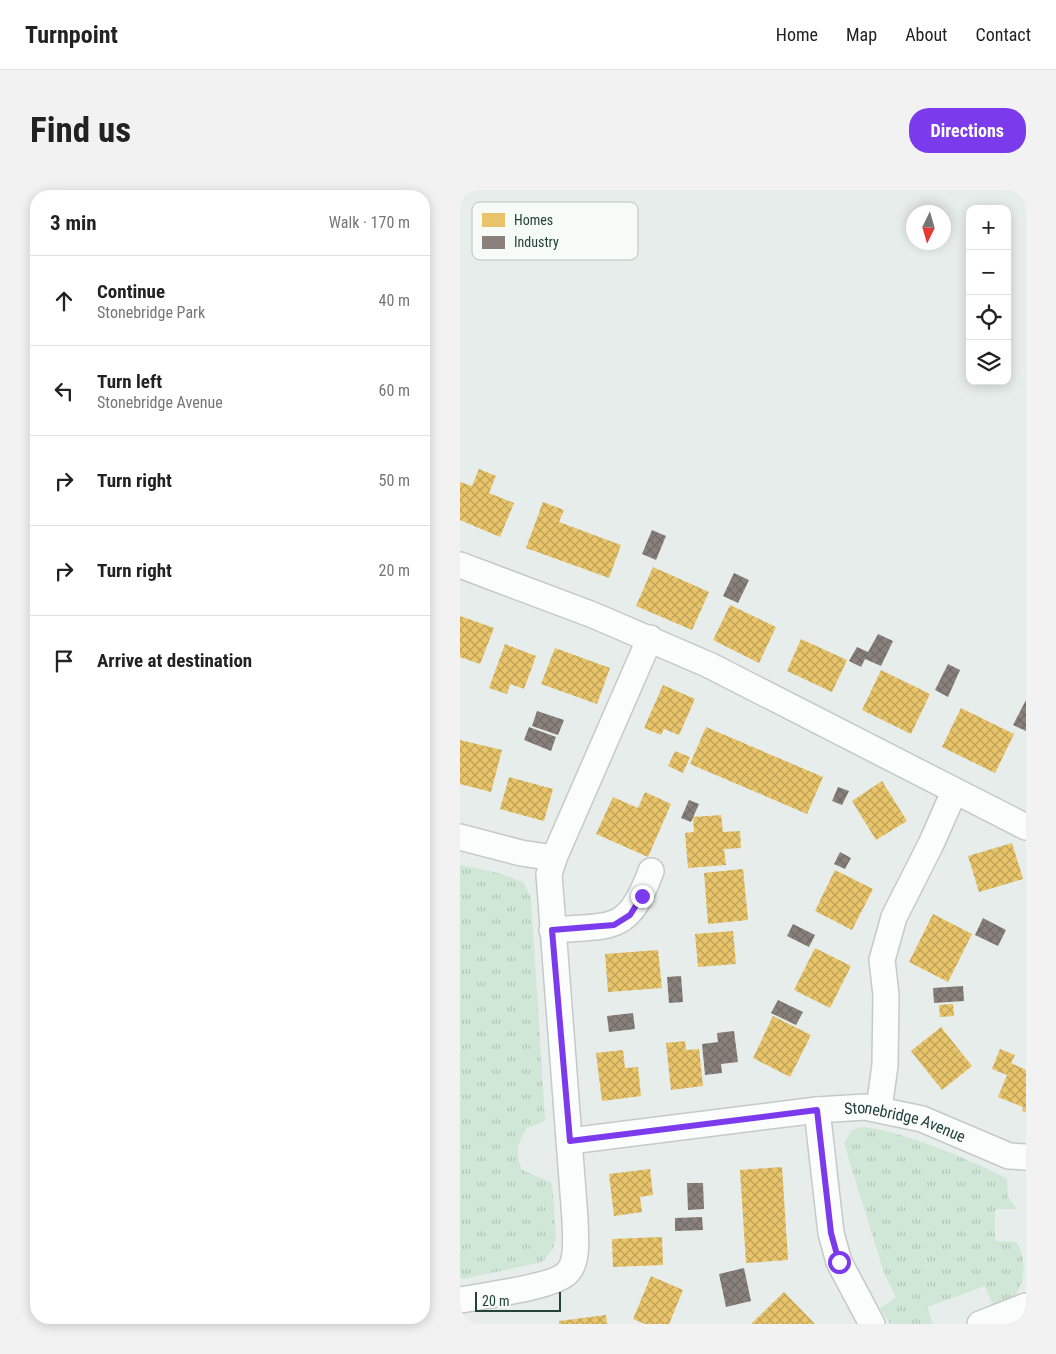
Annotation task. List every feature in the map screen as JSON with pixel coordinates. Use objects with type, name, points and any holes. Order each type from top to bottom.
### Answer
[{"type":"street","points":[[460,565],[650,638],[708,665],[1026,827]]},
{"type":"street","points":[[460,1300],[550,1283],[568,1272],[574,1258],[575,1219],[570,1141],[549,874],[554,858],[650,638]]},
{"type":"street","points":[[879,1109],[884,1065],[886,995],[882,960],[894,917],[954,792]]},
{"type":"street","points":[[460,837],[521,853],[554,858]]},
{"type":"street","points":[[552,930],[614,925],[630,915],[642,896],[651,870]]},
{"type":"street","name":"Stonebridge Avenue","points":[[570,1141],[817,1110],[858,1107],[879,1109],[922,1119],[1009,1156],[1026,1157]]},
{"type":"street","points":[[817,1110],[833,1240],[839,1262],[872,1324]]},
{"type":"street","points":[[980,1324],[1026,1306]]},
{"type":"green space","points":[[460,865],[498,873],[523,882],[531,898],[545,1121],[527,1128],[519,1144],[518,1158],[522,1170],[552,1183],[556,1236],[553,1249],[542,1262],[463,1279],[460,1277]]},
{"type":"green space","points":[[860,1127],[894,1133],[914,1139],[975,1163],[1007,1179],[1008,1197],[1017,1209],[995,1209],[995,1241],[1017,1242],[1020,1249],[1024,1270],[1019,1290],[1015,1296],[1008,1301],[993,1306],[985,1286],[927,1307],[933,1324],[890,1324],[880,1308],[896,1297],[884,1273],[844,1143],[852,1130]]},
{"type":"building: Homes","points":[[479,469],[496,476],[489,493],[514,503],[500,537],[460,520],[460,482],[472,486]]},
{"type":"building: Homes","points":[[543,502],[564,510],[559,522],[621,545],[609,578],[526,548]]},
{"type":"building: Homes","points":[[653,567],[709,592],[692,630],[636,606]]},
{"type":"building: Homes","points":[[730,605],[776,627],[759,663],[713,640]]},
{"type":"building: Homes","points":[[460,616],[494,628],[480,664],[460,657]]},
{"type":"building: Homes","points":[[801,639],[847,660],[832,692],[787,671]]},
{"type":"building: Homes","points":[[505,644],[536,656],[524,689],[510,684],[507,694],[489,688]]},
{"type":"building: Homes","points":[[555,648],[610,668],[597,704],[541,684]]},
{"type":"building: Homes","points":[[881,670],[930,694],[911,734],[862,710]]},
{"type":"building: Homes","points":[[663,685],[695,699],[679,735],[664,729],[661,735],[644,728]]},
{"type":"building: Homes","points":[[961,708],[1014,734],[995,773],[942,747]]},
{"type":"building: Homes","points":[[706,727],[823,777],[807,814],[690,764]]},
{"type":"building: Homes","points":[[460,740],[502,750],[491,792],[460,784]]},
{"type":"building: Homes","points":[[675,751],[690,757],[683,773],[668,766]]},
{"type":"building: Homes","points":[[509,777],[553,789],[544,821],[500,809]]},
{"type":"building: Homes","points":[[882,781],[907,821],[876,840],[852,801]]},
{"type":"building: Homes","points":[[645,792],[671,804],[648,857],[596,834],[613,797],[638,808]]},
{"type":"building: Homes","points":[[721,815],[723,832],[740,831],[741,848],[724,849],[726,865],[688,868],[685,833],[694,832],[693,817]]},
{"type":"building: Homes","points":[[1012,843],[1023,879],[979,892],[968,856]]},
{"type":"building: Homes","points":[[743,869],[748,920],[708,924],[704,873]]},
{"type":"building: Homes","points":[[835,870],[873,889],[852,930],[815,911]]},
{"type":"building: Homes","points":[[933,914],[972,934],[948,982],[909,962]]},
{"type":"building: Homes","points":[[733,931],[736,964],[698,967],[695,934]]},
{"type":"building: Homes","points":[[815,948],[851,966],[830,1008],[794,990]]},
{"type":"building: Homes","points":[[658,950],[662,988],[608,992],[605,954]]},
{"type":"building: Homes","points":[[953,1004],[954,1016],[940,1017],[939,1005]]},
{"type":"building: Homes","points":[[773,1016],[811,1035],[790,1077],[753,1058]]},
{"type":"building: Homes","points":[[941,1027],[972,1066],[942,1090],[911,1051]]},
{"type":"building: Homes","points":[[685,1041],[686,1050],[699,1049],[703,1086],[671,1090],[666,1043]]},
{"type":"building: Homes","points":[[1000,1049],[1015,1055],[1011,1063],[1026,1070],[1026,1112],[1022,1111],[1023,1107],[998,1097],[1007,1075],[992,1069]]},
{"type":"building: Homes","points":[[623,1050],[625,1068],[638,1067],[641,1096],[602,1101],[596,1053]]},
{"type":"building: Homes","points":[[782,1167],[788,1260],[746,1263],[740,1170]]},
{"type":"building: Homes","points":[[650,1169],[653,1195],[640,1197],[642,1212],[614,1216],[609,1174]]},
{"type":"building: Homes","points":[[662,1237],[663,1265],[613,1267],[612,1239]]},
{"type":"building: Homes","points":[[651,1276],[683,1290],[669,1324],[645,1324],[633,1319]]},
{"type":"building: Homes","points":[[784,1292],[815,1324],[752,1323]]},
{"type":"building: Homes","points":[[606,1315],[607,1324],[559,1324],[559,1321]]},
{"type":"building: Industry","points":[[652,530],[666,536],[656,560],[642,554]]},
{"type":"building: Industry","points":[[734,573],[749,580],[738,603],[723,596]]},
{"type":"building: Industry","points":[[878,634],[893,641],[881,666],[865,659],[861,667],[849,661],[857,647],[868,652]]},
{"type":"building: Industry","points":[[948,664],[960,670],[948,697],[935,690]]},
{"type":"building: Industry","points":[[1026,700],[1026,731],[1013,725]]},
{"type":"building: Industry","points":[[537,711],[564,720],[558,735],[532,726]]},
{"type":"building: Industry","points":[[529,727],[556,737],[551,751],[524,740]]},
{"type":"building: Industry","points":[[838,787],[849,791],[842,805],[832,801]]},
{"type":"building: Industry","points":[[689,800],[699,804],[691,822],[681,818]]},
{"type":"building: Industry","points":[[840,852],[851,858],[845,869],[834,864]]},
{"type":"building: Industry","points":[[983,918],[1006,930],[998,946],[975,935]]},
{"type":"building: Industry","points":[[793,924],[815,935],[809,947],[787,936]]},
{"type":"building: Industry","points":[[681,976],[683,1002],[669,1003],[667,977]]},
{"type":"building: Industry","points":[[963,986],[964,1001],[934,1003],[933,988]]},
{"type":"building: Industry","points":[[778,1000],[803,1012],[796,1025],[771,1013]]},
{"type":"building: Industry","points":[[633,1013],[635,1029],[609,1032],[607,1016]]},
{"type":"building: Industry","points":[[734,1031],[738,1062],[721,1064],[722,1073],[705,1075],[702,1044],[718,1042],[717,1033]]},
{"type":"building: Industry","points":[[687,1183],[703,1183],[704,1209],[688,1210]]},
{"type":"building: Industry","points":[[702,1217],[703,1230],[675,1231],[675,1218]]},
{"type":"building: Industry","points":[[744,1268],[751,1301],[726,1307],[719,1274]]},
{"type":"route","points":[[642,896],[630,915],[614,925],[552,930],[570,1141],[750,1120],[817,1110],[831,1233],[839,1262]]}]
